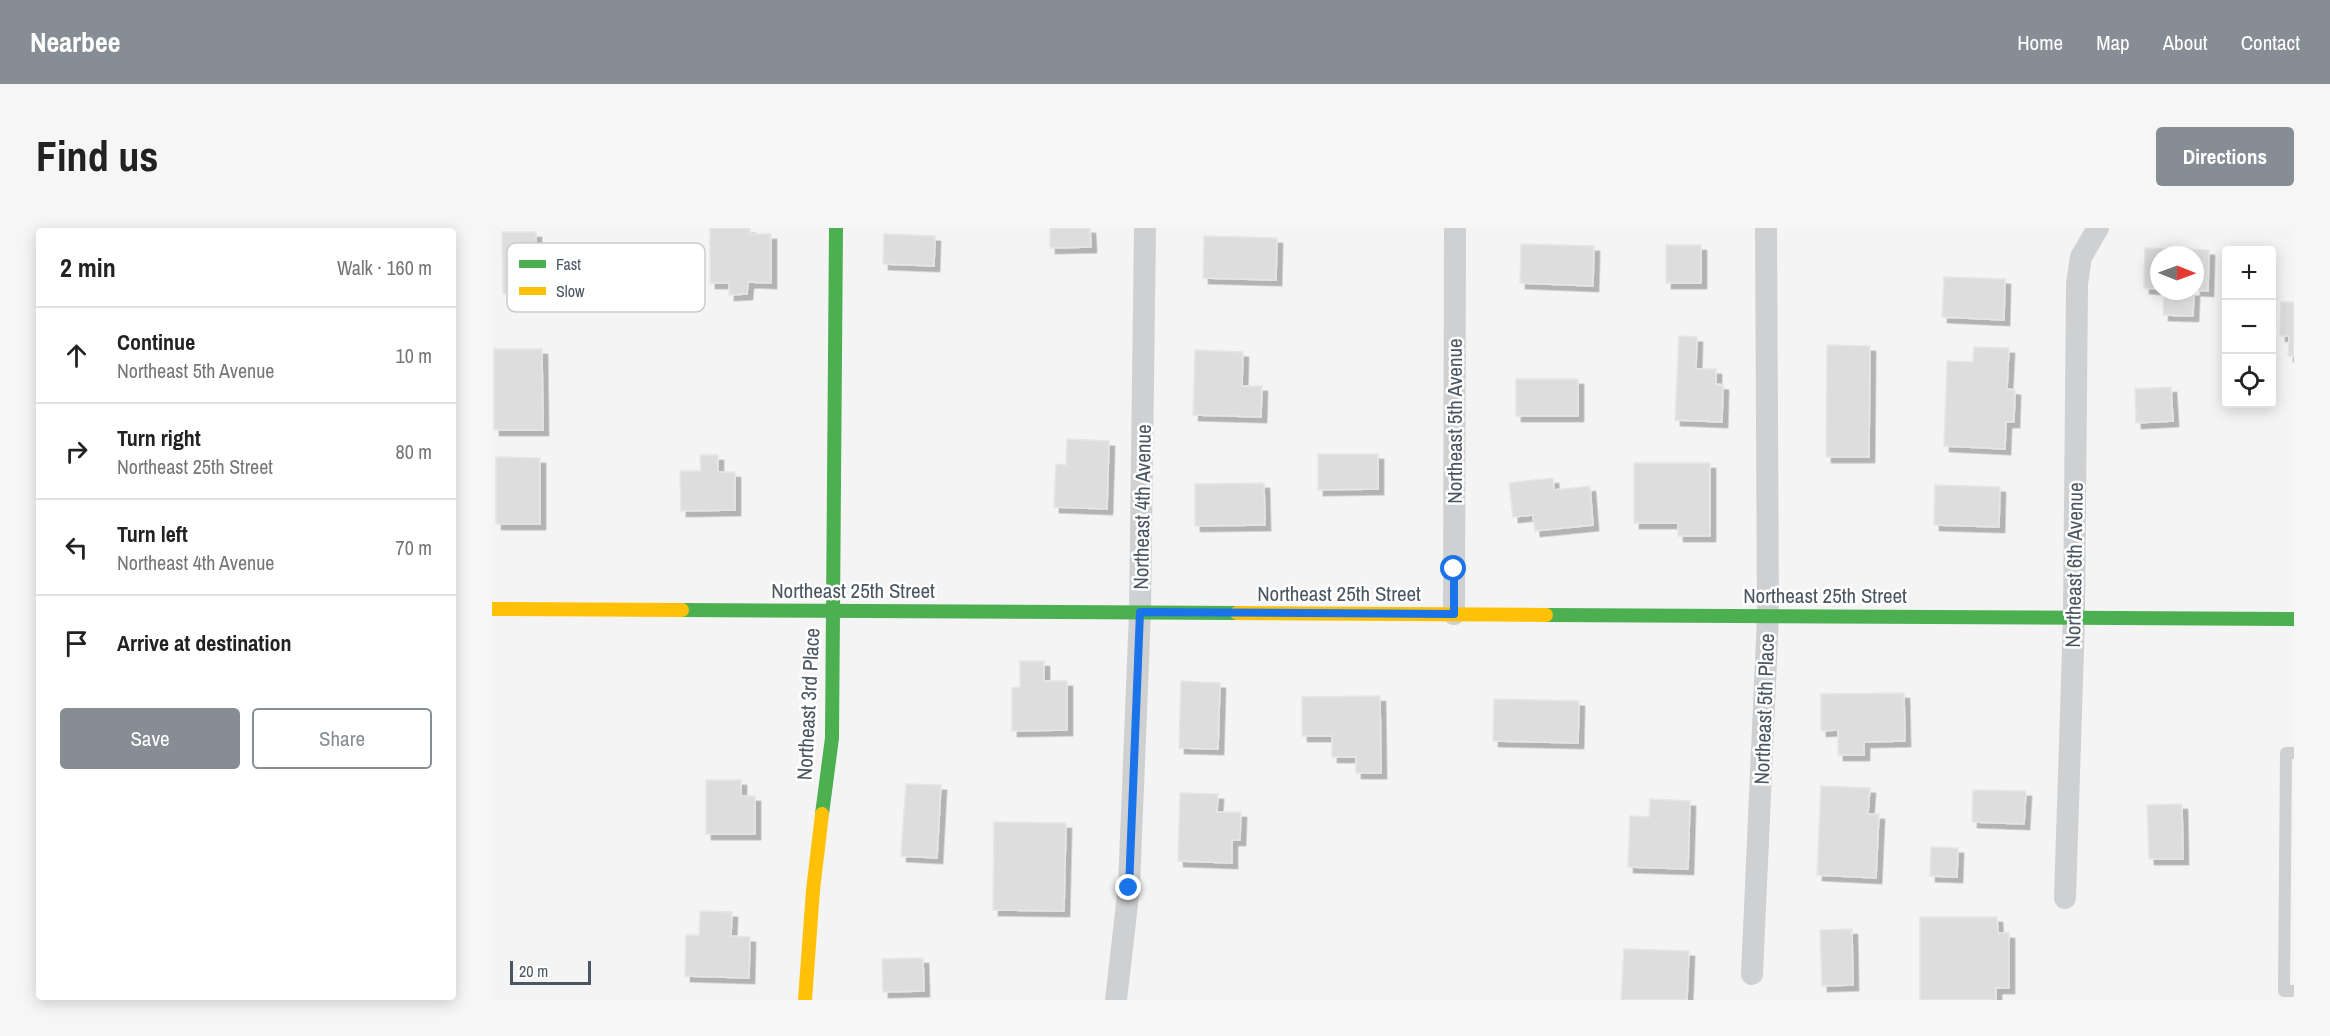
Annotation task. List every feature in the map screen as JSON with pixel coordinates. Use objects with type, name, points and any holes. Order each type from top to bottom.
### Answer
[{"type":"street","name":"Northeast 3rd Place","points":[[805,1000],[813,890],[832,738],[836,228]]},
{"type":"street","name":"Northeast 4th Avenue","points":[[1116,1000],[1129,888],[1140,612],[1146,228]]},
{"type":"street","name":"Northeast 5th Avenue","points":[[1454,614],[1455,228]]},
{"type":"street","name":"Northeast 5th Place","points":[[1752,974],[1768,616],[1766,228]]},
{"type":"street","name":"Northeast 6th Avenue","points":[[2065,898],[2074,618],[2077,285],[2081,256],[2096,231]]},
{"type":"street","name":"Northeast 25th Street","points":[[492,609],[2294,619]]},
{"type":"lane","points":[[2294,753],[2286,753],[2284,980],[2284,991],[2294,991]]},
{"type":"building","points":[[710,228],[750,228],[750,234],[771,234],[771,283],[748,282],[747,294],[729,295],[729,283],[710,283]]},
{"type":"building","points":[[1050,228],[1090,228],[1091,247],[1050,248]]},
{"type":"building","points":[[502,232],[536,232],[536,243],[507,243],[507,294],[503,294]]},
{"type":"building","points":[[884,234],[935,236],[934,266],[883,264]]},
{"type":"building","points":[[1204,236],[1277,238],[1276,280],[1203,278]]},
{"type":"building","points":[[1521,244],[1594,246],[1593,286],[1520,283]]},
{"type":"building","points":[[1666,245],[1701,245],[1701,283],[1666,283]]},
{"type":"building","points":[[2145,248],[2150,248],[2150,288],[2144,288]]},
{"type":"building","points":[[2204,250],[2209,250],[2208,291],[2204,291]]},
{"type":"building","points":[[1944,277],[2005,279],[2004,320],[1942,317]]},
{"type":"building","points":[[2164,300],[2194,300],[2193,316],[2163,315]]},
{"type":"building","points":[[2281,302],[2294,302],[2294,356],[2288,356],[2289,336],[2280,336]]},
{"type":"building","points":[[1679,336],[1697,337],[1696,369],[1716,369],[1716,384],[1723,385],[1722,422],[1675,420]]},
{"type":"building","points":[[1827,345],[1870,346],[1869,457],[1826,457]]},
{"type":"building","points":[[1974,347],[2009,348],[2007,389],[2015,390],[2014,422],[2006,422],[2005,449],[1944,446],[1947,361],[1973,362]]},
{"type":"building","points":[[494,349],[542,349],[543,430],[494,430]]},
{"type":"building","points":[[1195,350],[1243,352],[1242,386],[1262,386],[1261,417],[1193,415]]},
{"type":"building","points":[[1516,379],[1578,379],[1578,416],[1516,416]]},
{"type":"building","points":[[2171,387],[2173,421],[2136,423],[2135,389]]},
{"type":"building","points":[[1067,439],[1109,441],[1107,509],[1054,507],[1056,464],[1066,465]]},
{"type":"building","points":[[1318,454],[1378,454],[1378,489],[1318,490]]},
{"type":"building","points":[[700,455],[718,455],[718,472],[735,472],[735,510],[681,511],[680,471],[701,471]]},
{"type":"building","points":[[496,457],[540,458],[540,524],[496,524]]},
{"type":"building","points":[[1634,463],[1710,463],[1710,536],[1678,536],[1678,523],[1634,523]]},
{"type":"building","points":[[1553,478],[1554,490],[1590,486],[1593,525],[1535,531],[1533,515],[1513,517],[1509,483]]},
{"type":"building","points":[[1264,483],[1265,525],[1195,526],[1195,484]]},
{"type":"building","points":[[1935,485],[2000,487],[1999,527],[1934,525]]},
{"type":"building","points":[[1020,661],[1044,661],[1044,681],[1067,681],[1067,730],[1012,731],[1012,688],[1020,687]]},
{"type":"building","points":[[1181,681],[1220,683],[1218,749],[1179,748]]},
{"type":"building","points":[[1904,693],[1905,741],[1864,742],[1864,755],[1838,755],[1838,730],[1821,731],[1821,694]]},
{"type":"building","points":[[1380,696],[1381,773],[1356,773],[1356,757],[1332,757],[1332,736],[1302,736],[1302,697]]},
{"type":"building","points":[[1494,699],[1579,701],[1578,743],[1493,741]]},
{"type":"building","points":[[706,780],[741,780],[741,796],[755,796],[755,834],[706,834]]},
{"type":"building","points":[[906,784],[941,785],[937,858],[901,856]]},
{"type":"building","points":[[1821,786],[1870,788],[1868,814],[1879,814],[1876,878],[1817,875]]},
{"type":"building","points":[[1973,790],[2026,791],[2024,824],[1972,822]]},
{"type":"building","points":[[1180,793],[1218,794],[1217,812],[1241,812],[1240,840],[1232,840],[1232,863],[1178,861]]},
{"type":"building","points":[[1650,799],[1690,801],[1688,869],[1628,867],[1630,816],[1649,817]]},
{"type":"building","points":[[2182,804],[2183,859],[2149,859],[2147,805]]},
{"type":"building","points":[[994,822],[1066,823],[1064,911],[993,910]]},
{"type":"building","points":[[1931,847],[1958,848],[1957,877],[1930,876]]},
{"type":"building","points":[[700,911],[732,912],[731,936],[750,937],[749,978],[685,976],[686,935],[699,935]]},
{"type":"building","points":[[1920,917],[1997,917],[1998,933],[2009,933],[2009,988],[1996,988],[1996,1000],[1920,1000]]},
{"type":"building","points":[[1852,929],[1853,985],[1822,986],[1820,930]]},
{"type":"building","points":[[1624,949],[1689,951],[1687,1000],[1621,1000]]},
{"type":"building","points":[[923,958],[924,991],[883,992],[882,959]]},
{"type":"traffic: fast","points":[[822,814],[832,738],[836,228]]},
{"type":"traffic: fast","points":[[682,610],[1237,613]]},
{"type":"traffic: fast","points":[[1546,615],[2294,619]]},
{"type":"traffic: slow","points":[[492,609],[682,610]]},
{"type":"traffic: slow","points":[[1237,613],[1546,615]]},
{"type":"traffic: slow","points":[[805,1000],[813,890],[822,814]]},
{"type":"route","points":[[1129,888],[1140,612],[1454,614],[1454,569]]}]
